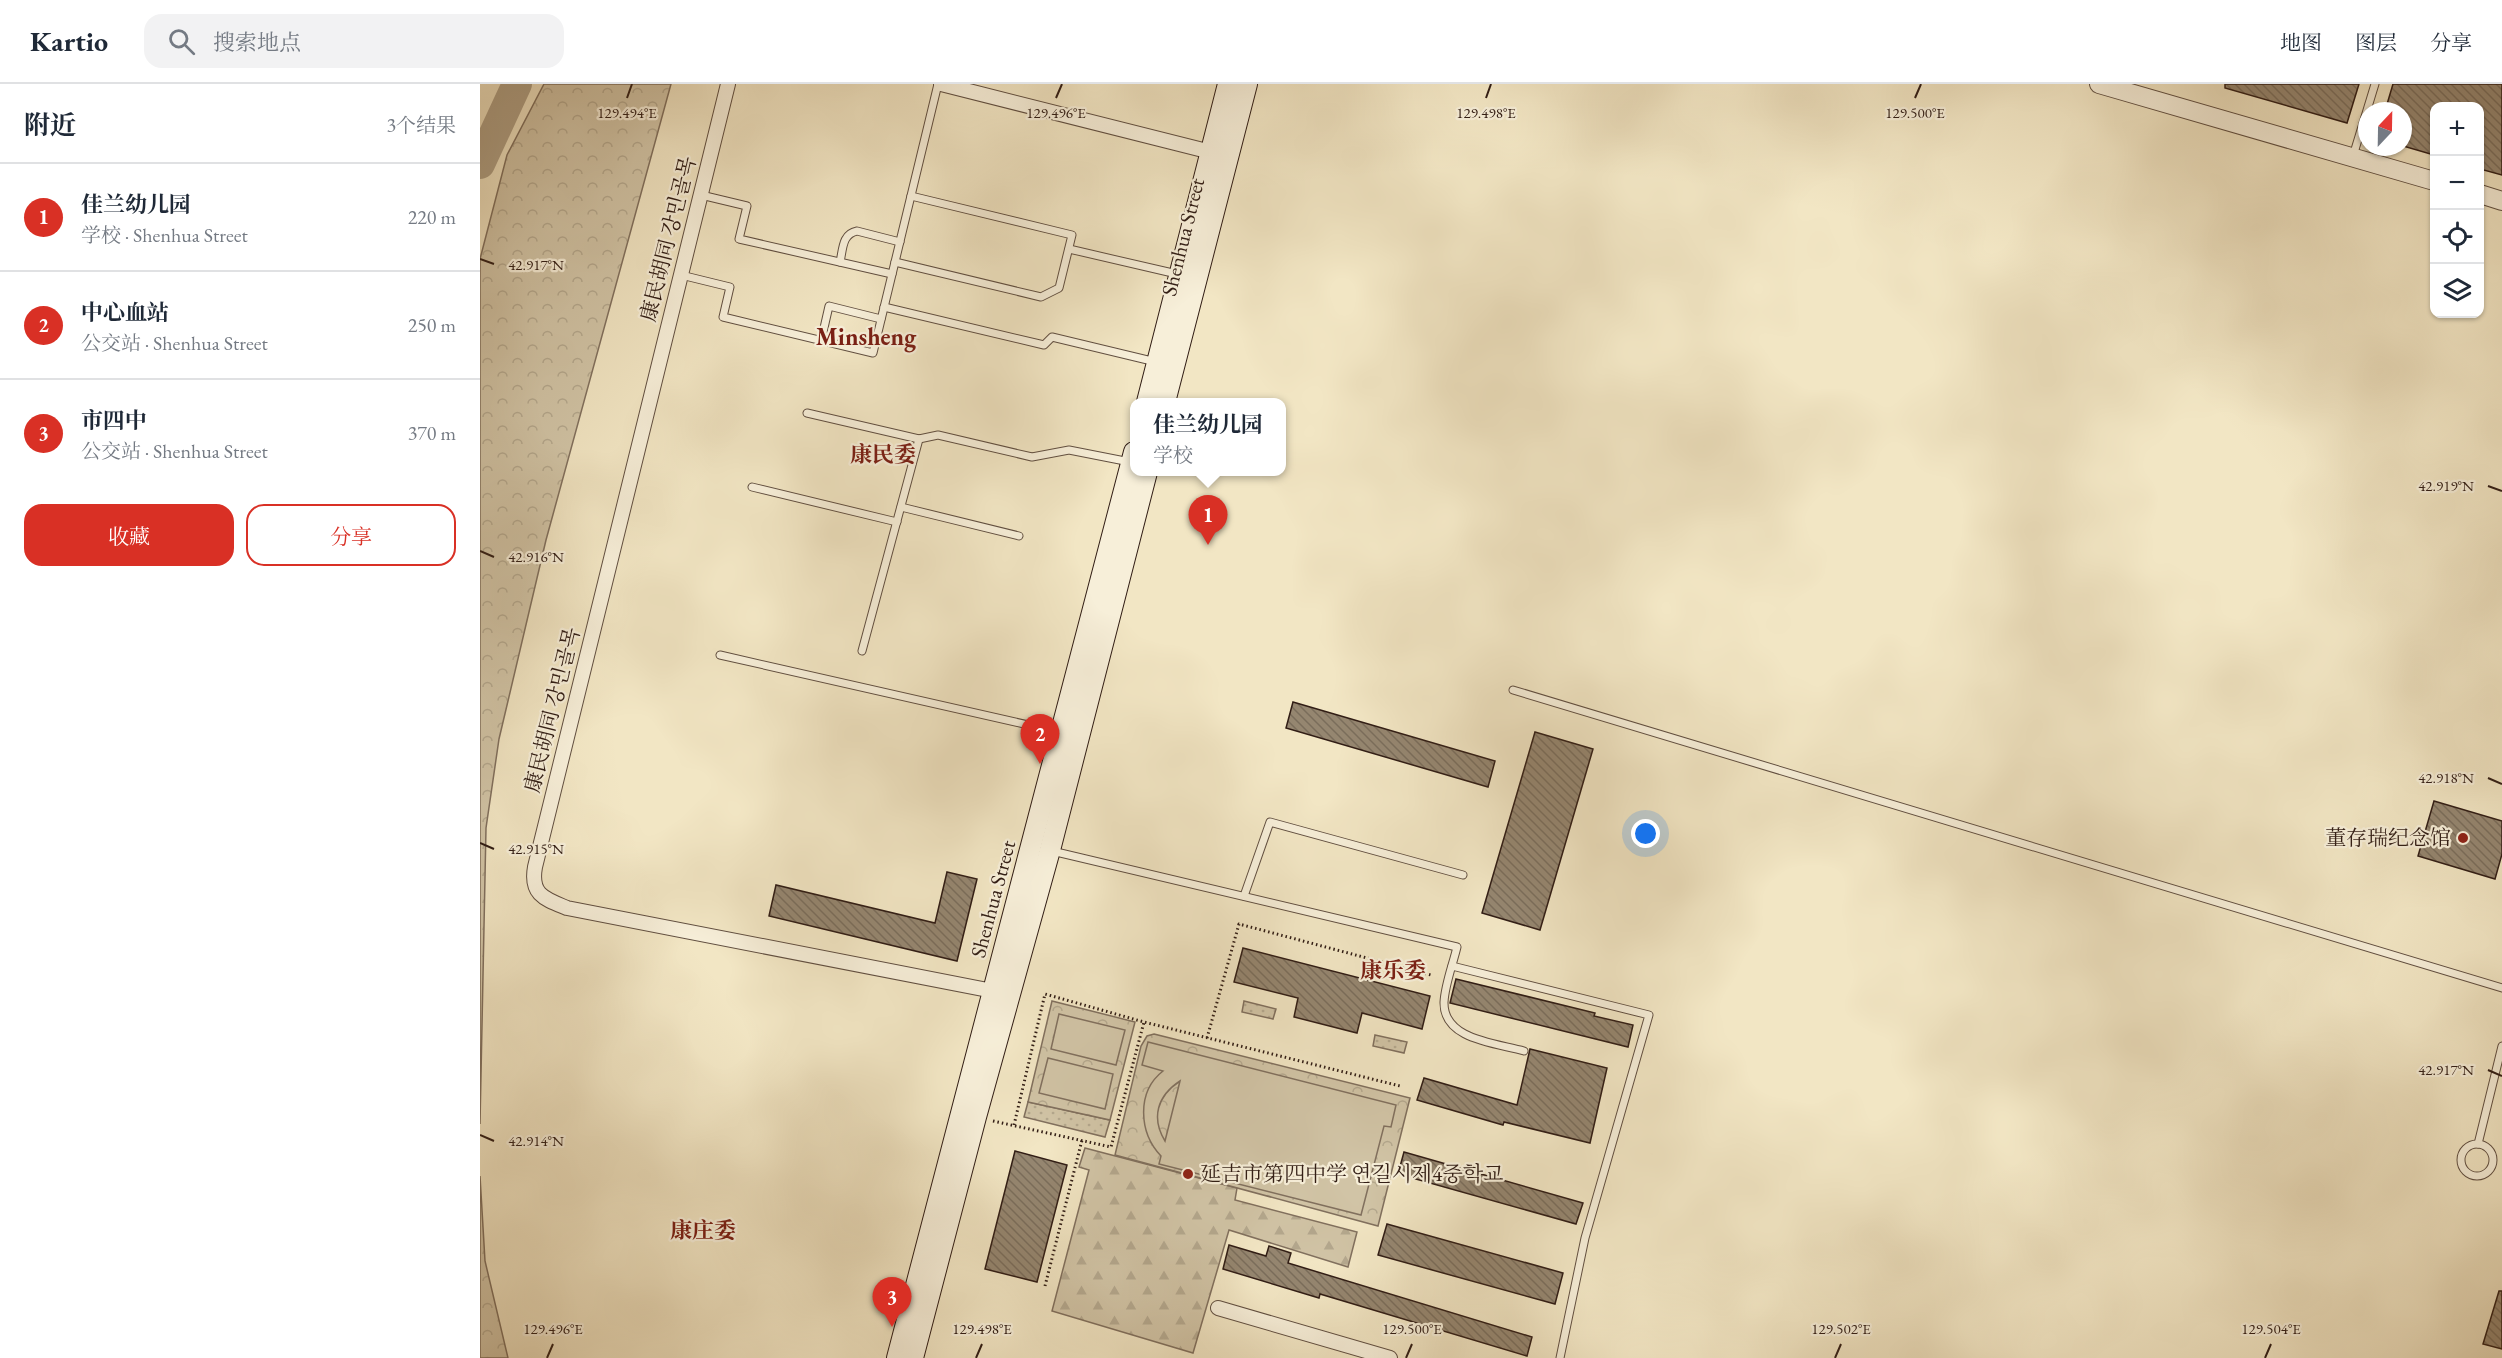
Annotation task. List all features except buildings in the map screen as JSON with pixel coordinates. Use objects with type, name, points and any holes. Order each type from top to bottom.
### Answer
[{"type":"main road","name":"Shenhua Street","points":[[1148,398],[1228,84]]},
{"type":"main road","name":"Shenhua Street","points":[[1166,398],[1247,84]]},
{"type":"main road","name":"Shenhua Street","points":[[897,1358],[1062,732],[1134,476]]},
{"type":"main road","name":"Shenhua Street","points":[[913,1358],[976,1117],[1050,850],[1135,476]]},
{"type":"street","name":"康民胡同 강민골목","points":[[728,84],[535,867],[535,886],[542,897],[567,908],[993,991]]},
{"type":"street","points":[[940,84],[1211,152]]},
{"type":"street","points":[[2099,84],[2430,180]]},
{"type":"street","points":[[2484,195],[2502,201]]},
{"type":"street","points":[[1218,1308],[1390,1358]]},
{"type":"lane","points":[[681,275],[730,286],[723,317],[873,353],[940,84]]},
{"type":"lane","points":[[2352,158],[2374,84]]},
{"type":"lane","points":[[701,195],[747,206],[739,238],[892,274]]},
{"type":"lane","points":[[895,262],[1041,297],[1059,288],[1069,249],[1072,235],[911,196]]},
{"type":"lane","points":[[840,262],[845,239],[850,233],[857,231],[900,242]]},
{"type":"lane","points":[[1069,249],[1180,274]]},
{"type":"lane","points":[[821,341],[830,306],[881,319]]},
{"type":"lane","points":[[884,307],[1044,345],[1052,338],[1157,362]]},
{"type":"lane","points":[[807,413],[919,439],[938,435],[1032,457],[1069,450],[1130,461]]},
{"type":"lane","points":[[862,651],[919,439]]},
{"type":"lane","points":[[752,487],[897,522]]},
{"type":"lane","points":[[901,507],[1019,536]]},
{"type":"lane","points":[[720,655],[1062,732]]},
{"type":"lane","points":[[1513,690],[2502,988]]},
{"type":"lane","points":[[1244,896],[1270,822],[1463,875]]},
{"type":"lane","points":[[1050,850],[1457,947],[1444,1001],[1446,1019],[1453,1027],[1466,1035],[1524,1051]]},
{"type":"lane","points":[[1452,966],[1649,1015],[1585,1238],[1560,1358]]},
{"type":"lane","points":[[2478,1144],[2502,1046]]},
{"type":"lane","points":[[2478,1144],[2491,1152],[2493,1162],[2488,1172],[2473,1175],[2464,1170],[2462,1155],[2468,1147],[2478,1144]]},
{"type":"path","points":[[1207,1038],[1239,924],[1431,975]]},
{"type":"path","points":[[1014,1125],[1045,994],[1144,1022],[1400,1086]]},
{"type":"path","points":[[976,1117],[1112,1147],[1144,1022]]},
{"type":"path","points":[[1045,1286],[1082,1140]]},
{"type":"green space","points":[[544,84],[671,84],[546,540],[499,739],[486,828],[480,1124],[480,259],[507,155]]},
{"type":"green space","points":[[1052,1001],[1135,1022],[1110,1120],[1028,1102]]},
{"type":"green space","points":[[1244,1001],[1276,1009],[1273,1019],[1242,1012]]},
{"type":"green space","points":[[1059,1014],[1125,1030],[1116,1065],[1051,1049]]},
{"type":"green space","points":[[1154,1034],[1410,1098],[1378,1226],[1115,1155],[1141,1046],[1147,1036]]},
{"type":"green space","points":[[1375,1035],[1407,1042],[1404,1053],[1373,1046]]},
{"type":"green space","points":[[1148,1042],[1396,1105],[1391,1127],[1384,1126],[1361,1215],[1159,1164],[1161,1156],[1148,1136],[1144,1113],[1148,1090],[1163,1071],[1142,1065]],"holes":[[[1180,1081],[1165,1141],[1158,1124],[1159,1108],[1166,1093]]]},
{"type":"green space","points":[[1048,1058],[1113,1074],[1105,1109],[1039,1093]]},
{"type":"green space","points":[[1028,1102],[1110,1120],[1105,1137],[1024,1117]]},
{"type":"green space","points":[[1085,1148],[1237,1188],[1235,1200],[1357,1232],[1348,1267],[1229,1230],[1193,1353],[1052,1311],[1089,1170],[1079,1167]]},
{"type":"green space","points":[[480,1176],[485,1261],[508,1358],[480,1358]]},
{"type":"waterway","points":[[480,164],[517,84]]},
{"type":"place","name":"佳兰幼儿园","points":[[1208,545]]},
{"type":"place","name":"中心血站","points":[[1040,764]]},
{"type":"place","name":"董存瑞纪念馆","points":[[2463,838]]},
{"type":"place","name":"延吉市第四中学 연길시제4중학교","points":[[1188,1174]]},
{"type":"place","name":"市四中","points":[[892,1327]]},
{"type":"district","name":"Minsheng","points":[[866,337]]},
{"type":"district","name":"康民委","points":[[883,454]]},
{"type":"district","name":"康乐委","points":[[1393,970]]},
{"type":"district","name":"康庄委","points":[[703,1230]]}]
